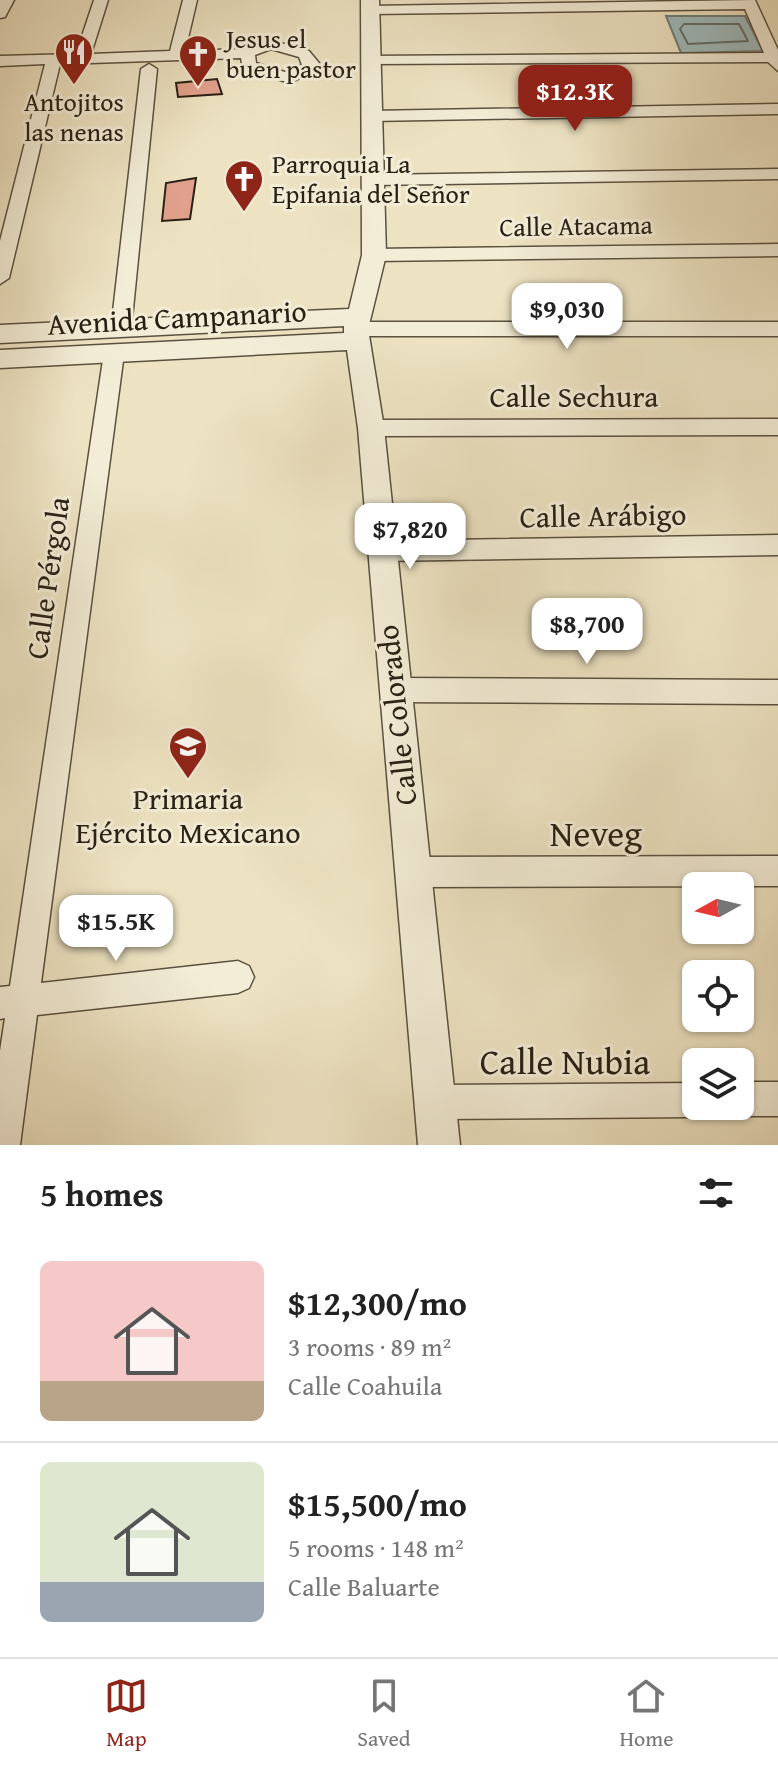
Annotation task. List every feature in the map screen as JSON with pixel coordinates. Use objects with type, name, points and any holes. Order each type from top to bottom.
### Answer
[{"type":"street","points":[[0,14],[7,0]]},
{"type":"street","points":[[82,58],[101,0]]},
{"type":"street","points":[[176,55],[190,0]]},
{"type":"street","points":[[370,5],[749,3],[767,31],[776,61],[370,60]]},
{"type":"street","name":"Calle Colorado","points":[[370,5],[374,255],[357,329],[371,428],[439,1145]]},
{"type":"street","points":[[767,31],[778,24]]},
{"type":"street","points":[[0,61],[52,65],[149,69],[248,60],[176,55],[82,58],[52,65],[0,74]]},
{"type":"street","points":[[0,278],[52,65]]},
{"type":"street","name":"Calle Pérgola","points":[[3,1145],[12,1002],[118,341],[149,69]]},
{"type":"street","points":[[371,116],[778,109]]},
{"type":"street","points":[[373,180],[778,174]]},
{"type":"street","name":"Calle Atacama","points":[[374,255],[778,250]]},
{"type":"street","points":[[357,329],[778,329]]},
{"type":"street","name":"Avenida Campanario","points":[[0,359],[118,341],[357,329]]},
{"type":"street","name":"Avenida Campanario","points":[[0,334],[118,341]]},
{"type":"street","name":"Calle Sechura","points":[[371,428],[778,427]]},
{"type":"street","name":"Calle Arábigo","points":[[381,551],[778,545]]},
{"type":"street","points":[[395,690],[778,692]]},
{"type":"street","name":"Neveg","points":[[413,872],[778,871]]},
{"type":"street","points":[[12,1002],[238,977]]},
{"type":"street","points":[[754,1099],[778,1099]]},
{"type":"street","name":"Calle Nubia","points":[[435,1102],[682,1100]]},
{"type":"water","points":[[666,16],[745,16],[763,51],[681,53]]},
{"type":"building","name":"Jesus el buen pastor","points":[[217,79],[222,94],[178,97],[176,83]]},
{"type":"building","points":[[196,178],[190,219],[162,221],[166,183]]},
{"type":"place","name":"Antojitos las nenas","points":[[74,86]]},
{"type":"place","name":"Jesus el buen pastor","points":[[198,88]]},
{"type":"place","name":"Parroquia La Epifania del Señor","points":[[244,213]]},
{"type":"place","name":"Primaria Ejército Mexicano","points":[[188,780]]}]
